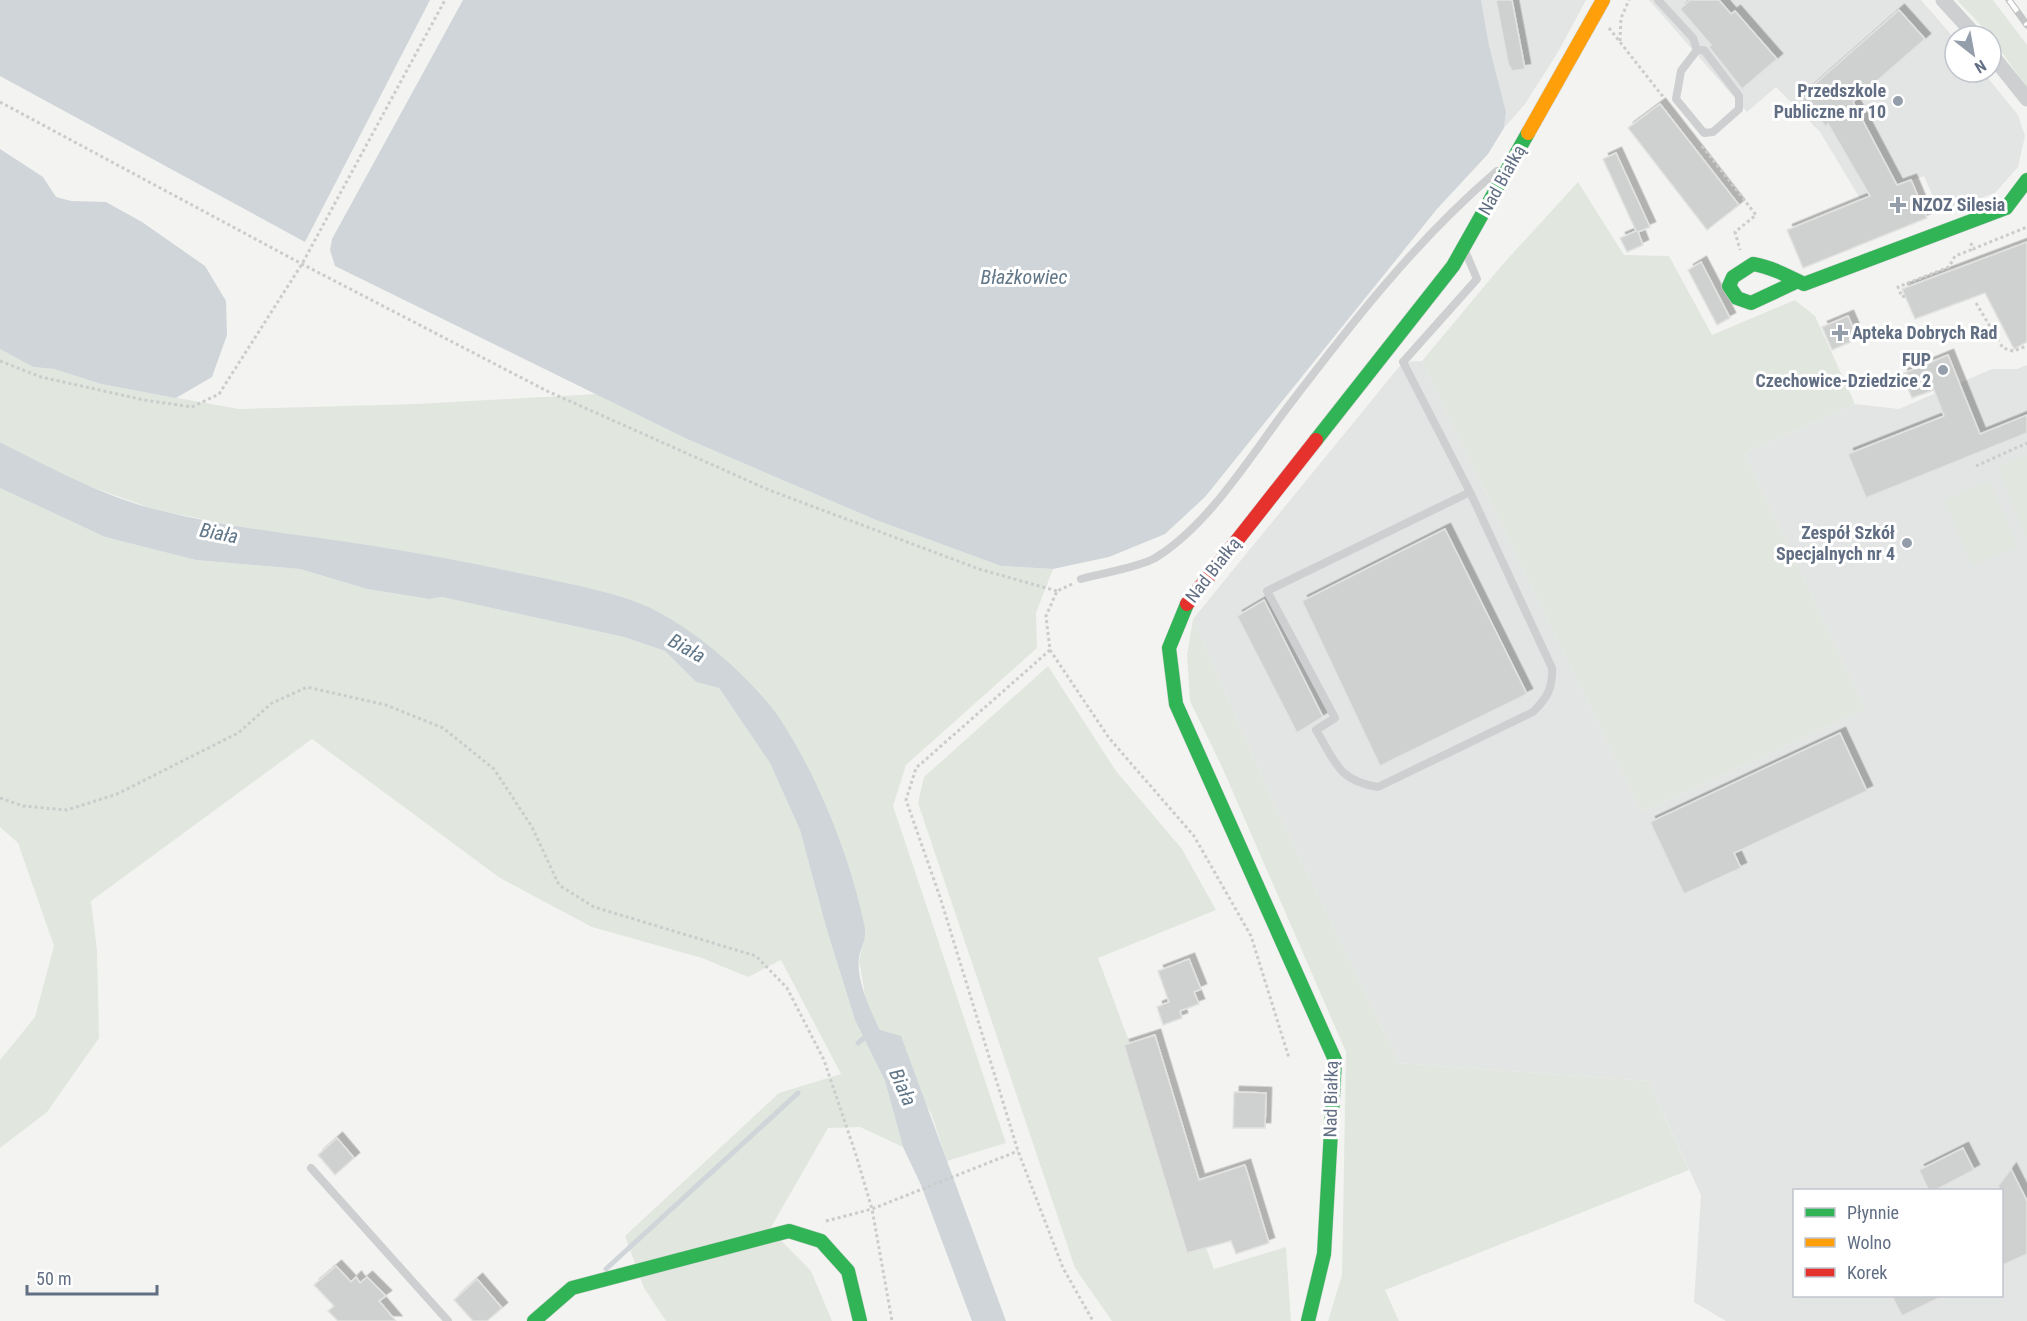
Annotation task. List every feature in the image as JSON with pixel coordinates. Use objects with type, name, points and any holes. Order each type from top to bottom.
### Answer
[{"type":"street","name":"Nad Białką","points":[[1308,1321],[1324,1254],[1335,1060],[1176,704],[1168,648],[1184,607],[1464,249],[1603,0]]},
{"type":"street","points":[[1943,0],[1965,24]]},
{"type":"street","points":[[2003,69],[2027,99]]},
{"type":"street","points":[[1798,281],[1759,302],[1744,302],[1737,298],[1729,286],[1733,277],[1744,268],[1761,264],[1798,281],[1804,284],[2006,208],[2027,180]]},
{"type":"street","points":[[534,1321],[572,1288],[789,1231],[821,1241],[848,1271],[860,1321]]},
{"type":"lane","points":[[1658,0],[1694,38],[1697,50]]},
{"type":"lane","points":[[1697,50],[1704,50],[1739,96],[1739,109],[1713,132],[1704,133],[1676,99],[1681,71],[1697,50]]},
{"type":"lane","points":[[1081,579],[1154,559],[1184,536],[1219,498],[1403,262],[1467,196],[1515,156]]},
{"type":"lane","points":[[1464,249],[1477,279],[1403,362],[1470,492],[1552,668],[1552,684],[1546,699],[1533,712],[1378,787],[1358,784],[1341,772],[1316,730],[1335,718],[1267,591],[1470,492]]},
{"type":"lane","points":[[311,1168],[448,1321]]},
{"type":"path","points":[[0,361],[41,377],[144,400],[192,407],[219,394],[302,264],[446,0]]},
{"type":"path","points":[[1620,41],[1621,18],[1629,0]]},
{"type":"path","points":[[1596,13],[1672,107]]},
{"type":"path","points":[[0,102],[302,264],[547,391],[769,490],[979,570],[1057,591]]},
{"type":"path","points":[[1701,145],[1756,215],[1733,230],[1744,268]]},
{"type":"path","points":[[1905,296],[1902,297],[1898,286],[1948,267],[1955,256],[2027,227]]},
{"type":"path","points":[[1970,240],[1973,249]]},
{"type":"path","points":[[1976,303],[2003,348],[2013,351],[2027,346]]},
{"type":"path","points":[[1976,466],[2027,443]]},
{"type":"path","points":[[1081,579],[1057,591],[1046,616],[1050,650],[1109,738],[1194,836],[1251,936],[1289,1058]]},
{"type":"path","points":[[1050,650],[916,768],[906,800],[940,897],[1018,1150],[1063,1268],[1093,1321]]},
{"type":"path","points":[[0,798],[23,806],[67,810],[117,794],[238,733],[272,704],[307,687],[386,705],[443,728],[494,769],[532,827],[559,885],[594,907],[756,956],[786,988],[824,1060],[872,1209],[892,1321]]},
{"type":"path","points":[[820,1223],[872,1209],[1018,1150]]},
{"type":"shaded area","points":[[1481,0],[1586,0],[1558,52],[1525,104],[1504,128],[1506,112],[1489,45]]},
{"type":"shaded area","name":"Przedszkole Publiczne nr 10","points":[[1649,0],[1921,0],[1943,25],[1943,84],[1993,84],[2018,115],[2025,136],[2018,167],[1995,193],[1940,213],[1924,176],[1861,200],[1820,132],[1776,87],[1747,112]]},
{"type":"shaded area","points":[[1957,0],[1993,0],[2027,45],[2027,88],[2003,54],[2003,24],[1980,24]]},
{"type":"shaded area","points":[[1578,182],[1624,255],[1669,256],[1712,335],[1795,300],[1815,316],[1855,404],[1744,453],[1865,709],[1642,812],[1422,361],[1502,265]]},
{"type":"shaded area","points":[[0,349],[33,367],[54,369],[101,384],[239,409],[416,404],[596,394],[687,439],[876,520],[1001,566],[1053,569],[1036,613],[1037,648],[906,765],[893,806],[1006,1143],[947,1161],[931,1113],[880,1030],[866,1001],[859,960],[866,932],[852,884],[783,723],[606,593],[505,570],[372,546],[273,533],[156,510],[75,481],[0,442]]},
{"type":"shaded area","points":[[1422,361],[1642,812],[1865,709],[1744,453],[1855,404],[1899,409],[1992,369],[2017,369],[2027,365],[2027,1321],[1726,1321],[1694,1302],[1701,1195],[1648,1081],[1399,1063],[1276,809],[1193,619],[1403,362]]},
{"type":"shaded area","points":[[2027,455],[2027,535],[2026,536],[1998,467]]},
{"type":"shaded area","points":[[1990,481],[2017,547],[1972,565],[1945,500]]},
{"type":"shaded area","points":[[0,488],[105,537],[196,560],[300,569],[367,589],[429,599],[442,597],[624,637],[665,651],[696,682],[719,688],[770,763],[800,830],[826,927],[855,1020],[885,1081],[903,1147],[860,1127],[828,1128],[770,1229],[811,1271],[832,1321],[666,1321],[644,1288],[625,1236],[779,1093],[841,1074],[781,960],[748,977],[702,958],[592,927],[500,878],[312,739],[91,901],[97,950],[99,1038],[47,1112],[0,1148],[0,1060],[35,1017],[54,946],[18,843],[0,827]]},
{"type":"shaded area","points":[[1193,619],[1276,809],[1399,1063],[1648,1081],[1689,1170],[1385,1290],[1399,1321],[1328,1321],[1342,1275],[1346,1052],[1222,767],[1190,701],[1187,655]]},
{"type":"shaded area","points":[[1048,666],[1116,771],[1182,849],[1216,910],[1098,958],[1214,1269],[1286,1247],[1291,1321],[1112,1321],[1075,1268],[918,803],[924,777]]},
{"type":"water","points":[[0,0],[430,0],[305,242],[0,76]]},
{"type":"water","name":"Błażkowiec","points":[[463,0],[1481,0],[1489,45],[1506,112],[1504,128],[1488,154],[1437,209],[1205,497],[1165,534],[1109,557],[1053,569],[1001,566],[876,520],[687,439],[335,266],[330,250],[332,239]]},
{"type":"water","points":[[0,149],[43,177],[56,197],[71,201],[106,202],[142,222],[205,266],[226,301],[227,335],[212,377],[176,398],[101,384],[54,369],[33,367],[0,349]]},
{"type":"water","name":"Biała","points":[[0,442],[97,489],[158,510],[239,526],[438,557],[619,596],[662,614],[713,649],[745,678],[773,709],[798,748],[822,797],[852,876],[865,928],[859,966],[865,995],[880,1030],[901,1036],[1006,1321],[972,1321],[921,1185],[903,1147],[885,1081],[855,1020],[826,927],[800,830],[770,763],[719,688],[696,682],[665,651],[624,637],[442,597],[429,599],[367,589],[300,569],[196,560],[105,537],[0,488]]},
{"type":"building","points":[[1496,0],[1512,0],[1525,69],[1512,71],[1508,63]]},
{"type":"building","points":[[1690,0],[1719,0],[1731,14],[1735,11],[1777,59],[1742,89],[1709,47],[1711,45],[1680,9]]},
{"type":"building","points":[[1899,10],[1925,39],[1853,102],[1897,185],[1911,180],[1927,218],[1803,268],[1787,230],[1870,196],[1828,124],[1826,127],[1800,97]]},
{"type":"building","points":[[1660,104],[1739,205],[1707,230],[1628,128]]},
{"type":"building","points":[[1616,153],[1650,227],[1638,232],[1643,245],[1627,252],[1620,238],[1636,231],[1603,159]]},
{"type":"building","points":[[2027,242],[2027,342],[2014,349],[1985,293],[1915,319],[1902,289]]},
{"type":"building","points":[[1701,262],[1730,318],[1717,325],[1688,270]]},
{"type":"building","name":"Apteka Dobrych Rad","points":[[1848,316],[1858,339],[1832,350],[1822,327]]},
{"type":"building","points":[[1948,355],[1980,434],[2027,415],[2027,433],[1866,498],[1848,454],[1944,416],[1934,390],[1912,398],[1902,374]]},
{"type":"building","points":[[1445,529],[1527,694],[1380,766],[1302,601]]},
{"type":"building","points":[[1264,600],[1323,717],[1297,733],[1237,616]]},
{"type":"building","points":[[1840,733],[1867,791],[1734,853],[1741,868],[1684,894],[1650,822]]},
{"type":"building","points":[[1189,959],[1201,989],[1194,992],[1199,1004],[1180,1011],[1182,1018],[1163,1025],[1157,1007],[1169,1002],[1158,971]]},
{"type":"building","points":[[1155,1035],[1199,1180],[1245,1165],[1269,1243],[1236,1254],[1231,1241],[1187,1253],[1124,1045]]},
{"type":"building","points":[[1234,1092],[1266,1093],[1265,1128],[1233,1128]]},
{"type":"building","points":[[337,1138],[354,1158],[335,1175],[318,1155]]},
{"type":"building","points":[[1963,1148],[1974,1170],[1938,1189],[1928,1189],[1919,1170]]},
{"type":"building","points":[[2011,1169],[2027,1201],[2027,1254],[2003,1265],[2003,1189],[1998,1186]]},
{"type":"building","points":[[336,1266],[351,1282],[356,1277],[360,1283],[367,1277],[386,1296],[379,1301],[396,1321],[338,1321],[328,1311],[334,1306],[314,1285]]},
{"type":"building","points":[[477,1279],[502,1308],[487,1321],[473,1321],[454,1300]]},
{"type":"building","points":[[1892,1297],[1941,1297],[1902,1316]]},
{"type":"waterway","points":[[858,1043],[869,1034]]},
{"type":"waterway","points":[[606,1269],[798,1093]]},
{"type":"railway","points":[[2009,0],[2027,25]]},
{"type":"traffic: fast","points":[[1316,440],[1453,266],[1528,133]]},
{"type":"traffic: fast","points":[[1798,281],[1751,303],[1737,298],[1729,286],[1733,277],[1753,264],[1786,275],[1792,278],[1798,281],[1804,284],[2006,208],[2027,180]]},
{"type":"traffic: fast","points":[[1187,604],[1169,648],[1176,704],[1335,1060],[1324,1254],[1308,1321]]},
{"type":"traffic: fast","points":[[534,1321],[572,1288],[789,1231],[821,1241],[848,1271],[860,1321]]},
{"type":"traffic: slow","points":[[1528,133],[1603,0]]},
{"type":"traffic: jam","points":[[1187,604],[1316,440]]},
{"type":"place","name":"Przedszkole Publiczne nr 10","points":[[1898,101]]},
{"type":"place","name":"NZOZ Silesia","points":[[1898,205]]},
{"type":"place","name":"Apteka Dobrych Rad","points":[[1840,333]]},
{"type":"place","name":"FUP Czechowice-Dziedzice 2","points":[[1943,370]]},
{"type":"place","name":"Zespół Szkół Specjalnych nr 4","points":[[1907,543]]}]
